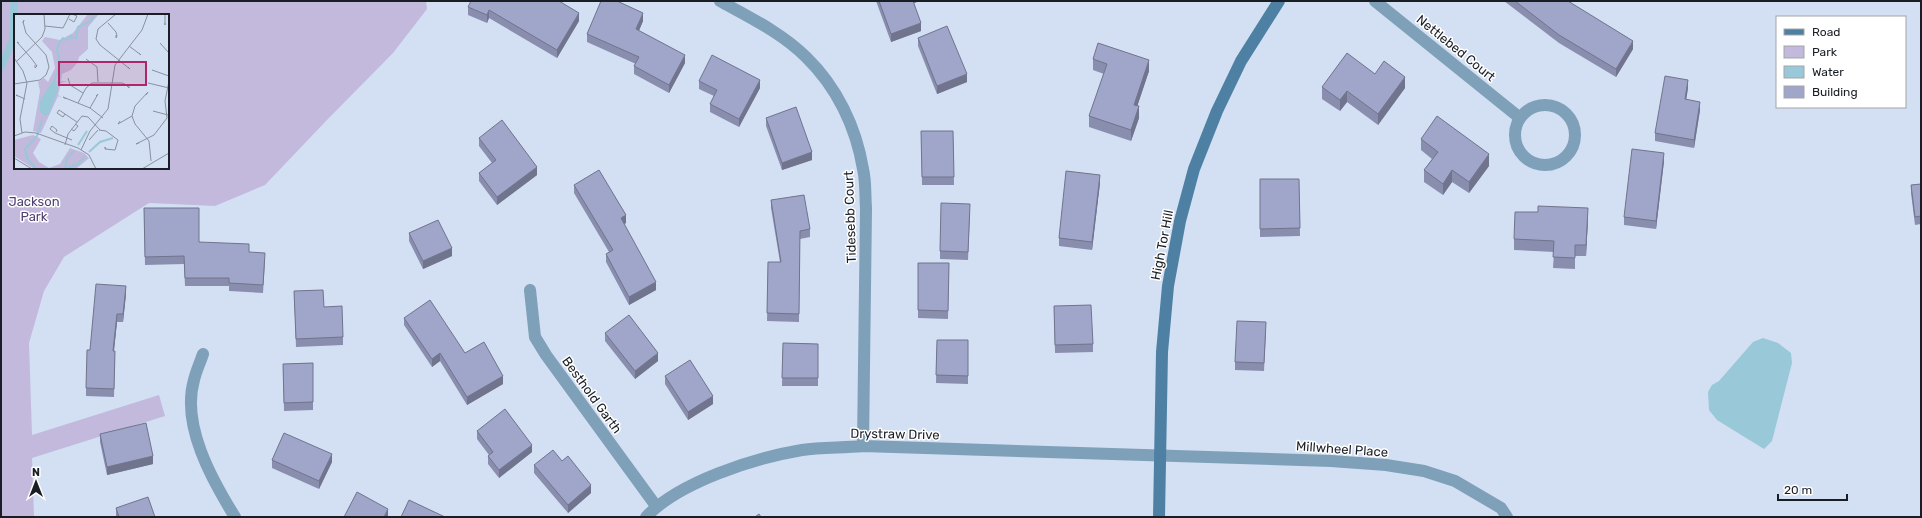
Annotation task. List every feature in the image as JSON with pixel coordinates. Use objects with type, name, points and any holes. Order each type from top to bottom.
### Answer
[{"type":"street","name":"Tidesebb Court","points":[[720,1],[784,39],[806,56],[826,80],[842,103],[854,134],[863,169],[866,208],[863,446]]},
{"type":"street","name":"High Tor Hill","points":[[1159,517],[1163,345],[1168,286],[1180,221],[1194,169],[1217,111],[1241,61],[1279,1]]},
{"type":"street","name":"Nettlebed Court","points":[[1375,1],[1520,118]]},
{"type":"street","points":[[1541,105],[1553,106],[1564,112],[1571,120],[1574,129],[1575,140],[1571,151],[1563,159],[1549,165],[1538,165],[1525,158],[1517,147],[1515,138],[1516,127],[1520,118],[1528,110],[1541,105]]},
{"type":"street","name":"Besthold Garth","points":[[530,290],[535,337],[546,355],[656,506]]},
{"type":"street","points":[[204,354],[193,381],[191,404],[194,428],[206,467],[218,491],[235,517]]},
{"type":"street","name":"Drystraw Drive","points":[[646,517],[656,506],[723,471],[760,459],[803,450],[863,446],[1160,455]]},
{"type":"street","name":"Millwheel Place","points":[[1160,455],[1331,460],[1386,465],[1424,471],[1455,481],[1501,508],[1507,517]]},
{"type":"green space","name":"Jackson Park","points":[[1,1],[426,1],[427,9],[393,53],[265,185],[215,206],[149,203],[64,257],[44,291],[29,343],[32,435],[159,395],[165,416],[32,458],[34,517],[1,517]]},
{"type":"water","points":[[1763,338],[1778,343],[1791,353],[1792,363],[1772,441],[1764,449],[1717,420],[1709,410],[1708,392],[1712,385],[1719,381],[1753,342]]},
{"type":"building","points":[[471,1],[559,1],[579,13],[557,50],[489,10],[487,15],[468,7]]},
{"type":"building","points":[[601,1],[617,1],[643,13],[636,29],[685,55],[669,85],[634,66],[639,57],[587,34]]},
{"type":"building","points":[[879,1],[913,1],[921,23],[891,34]]},
{"type":"building","points":[[1515,1],[1568,1],[1633,41],[1616,69],[1559,35]]},
{"type":"building","points":[[947,26],[967,74],[937,86],[918,38]]},
{"type":"building","points":[[1098,43],[1149,60],[1134,105],[1139,106],[1131,130],[1089,116],[1107,64],[1093,59]]},
{"type":"building","points":[[1347,53],[1375,74],[1384,61],[1405,77],[1378,114],[1347,91],[1340,100],[1322,87]]},
{"type":"building","points":[[712,55],[760,80],[739,119],[710,104],[717,90],[699,81]]},
{"type":"building","points":[[1665,76],[1688,80],[1685,99],[1700,102],[1694,140],[1655,133]]},
{"type":"building","points":[[796,107],[812,152],[782,163],[766,118]]},
{"type":"building","points":[[1437,116],[1489,154],[1469,182],[1452,170],[1443,184],[1424,170],[1438,152],[1421,139]]},
{"type":"building","points":[[502,120],[537,167],[497,197],[479,173],[496,160],[479,138]]},
{"type":"building","points":[[921,131],[953,131],[954,177],[922,177]]},
{"type":"building","points":[[1632,149],[1664,153],[1656,221],[1624,217]]},
{"type":"building","points":[[599,170],[626,215],[621,218],[656,282],[629,297],[606,254],[613,250],[574,185]]},
{"type":"building","points":[[1066,171],[1100,175],[1092,242],[1059,238]]},
{"type":"building","points":[[1260,179],[1299,179],[1300,228],[1260,229]]},
{"type":"building","points":[[1921,184],[1921,216],[1915,217],[1911,185]]},
{"type":"building","points":[[804,195],[810,229],[800,231],[799,314],[767,313],[768,262],[781,262],[771,200]]},
{"type":"building","points":[[941,203],[970,204],[968,252],[940,251]]},
{"type":"building","points":[[1538,206],[1588,208],[1586,245],[1575,245],[1575,258],[1553,257],[1554,241],[1514,239],[1515,212],[1538,212]]},
{"type":"building","points":[[144,208],[199,208],[199,242],[249,244],[249,252],[265,253],[263,285],[229,283],[229,278],[185,278],[184,256],[145,257]]},
{"type":"building","points":[[438,220],[452,248],[423,261],[409,233]]},
{"type":"building","points":[[918,263],[949,263],[948,311],[918,310]]},
{"type":"building","points":[[96,284],[126,286],[123,314],[117,314],[113,351],[115,351],[114,389],[86,388],[87,350],[90,350]]},
{"type":"building","points":[[323,290],[324,307],[342,306],[343,337],[296,339],[294,291]]},
{"type":"building","points":[[430,300],[465,353],[484,342],[503,376],[467,397],[440,353],[432,359],[404,318]]},
{"type":"building","points":[[1091,305],[1093,344],[1055,345],[1054,306]]},
{"type":"building","points":[[629,315],[658,353],[635,371],[605,333]]},
{"type":"building","points":[[1237,321],[1266,322],[1264,363],[1235,362]]},
{"type":"building","points":[[937,340],[968,340],[968,376],[936,375]]},
{"type":"building","points":[[783,343],[818,344],[818,378],[782,378]]},
{"type":"building","points":[[690,360],[713,396],[688,412],[665,376]]},
{"type":"building","points":[[313,363],[313,402],[284,403],[283,364]]},
{"type":"building","points":[[505,409],[532,445],[499,470],[488,456],[493,452],[477,431]]},
{"type":"building","points":[[146,423],[153,456],[107,467],[100,434]]},
{"type":"building","points":[[284,433],[332,454],[319,481],[272,460]]},
{"type":"building","points":[[553,450],[562,461],[568,456],[591,485],[568,505],[534,465]]},
{"type":"building","points":[[357,492],[388,509],[384,517],[344,517]]},
{"type":"building","points":[[148,497],[155,517],[119,517],[116,508]]},
{"type":"building","points":[[409,500],[445,517],[401,517]]},
{"type":"waterway","points":[[1,67],[13,39],[14,1]]}]
